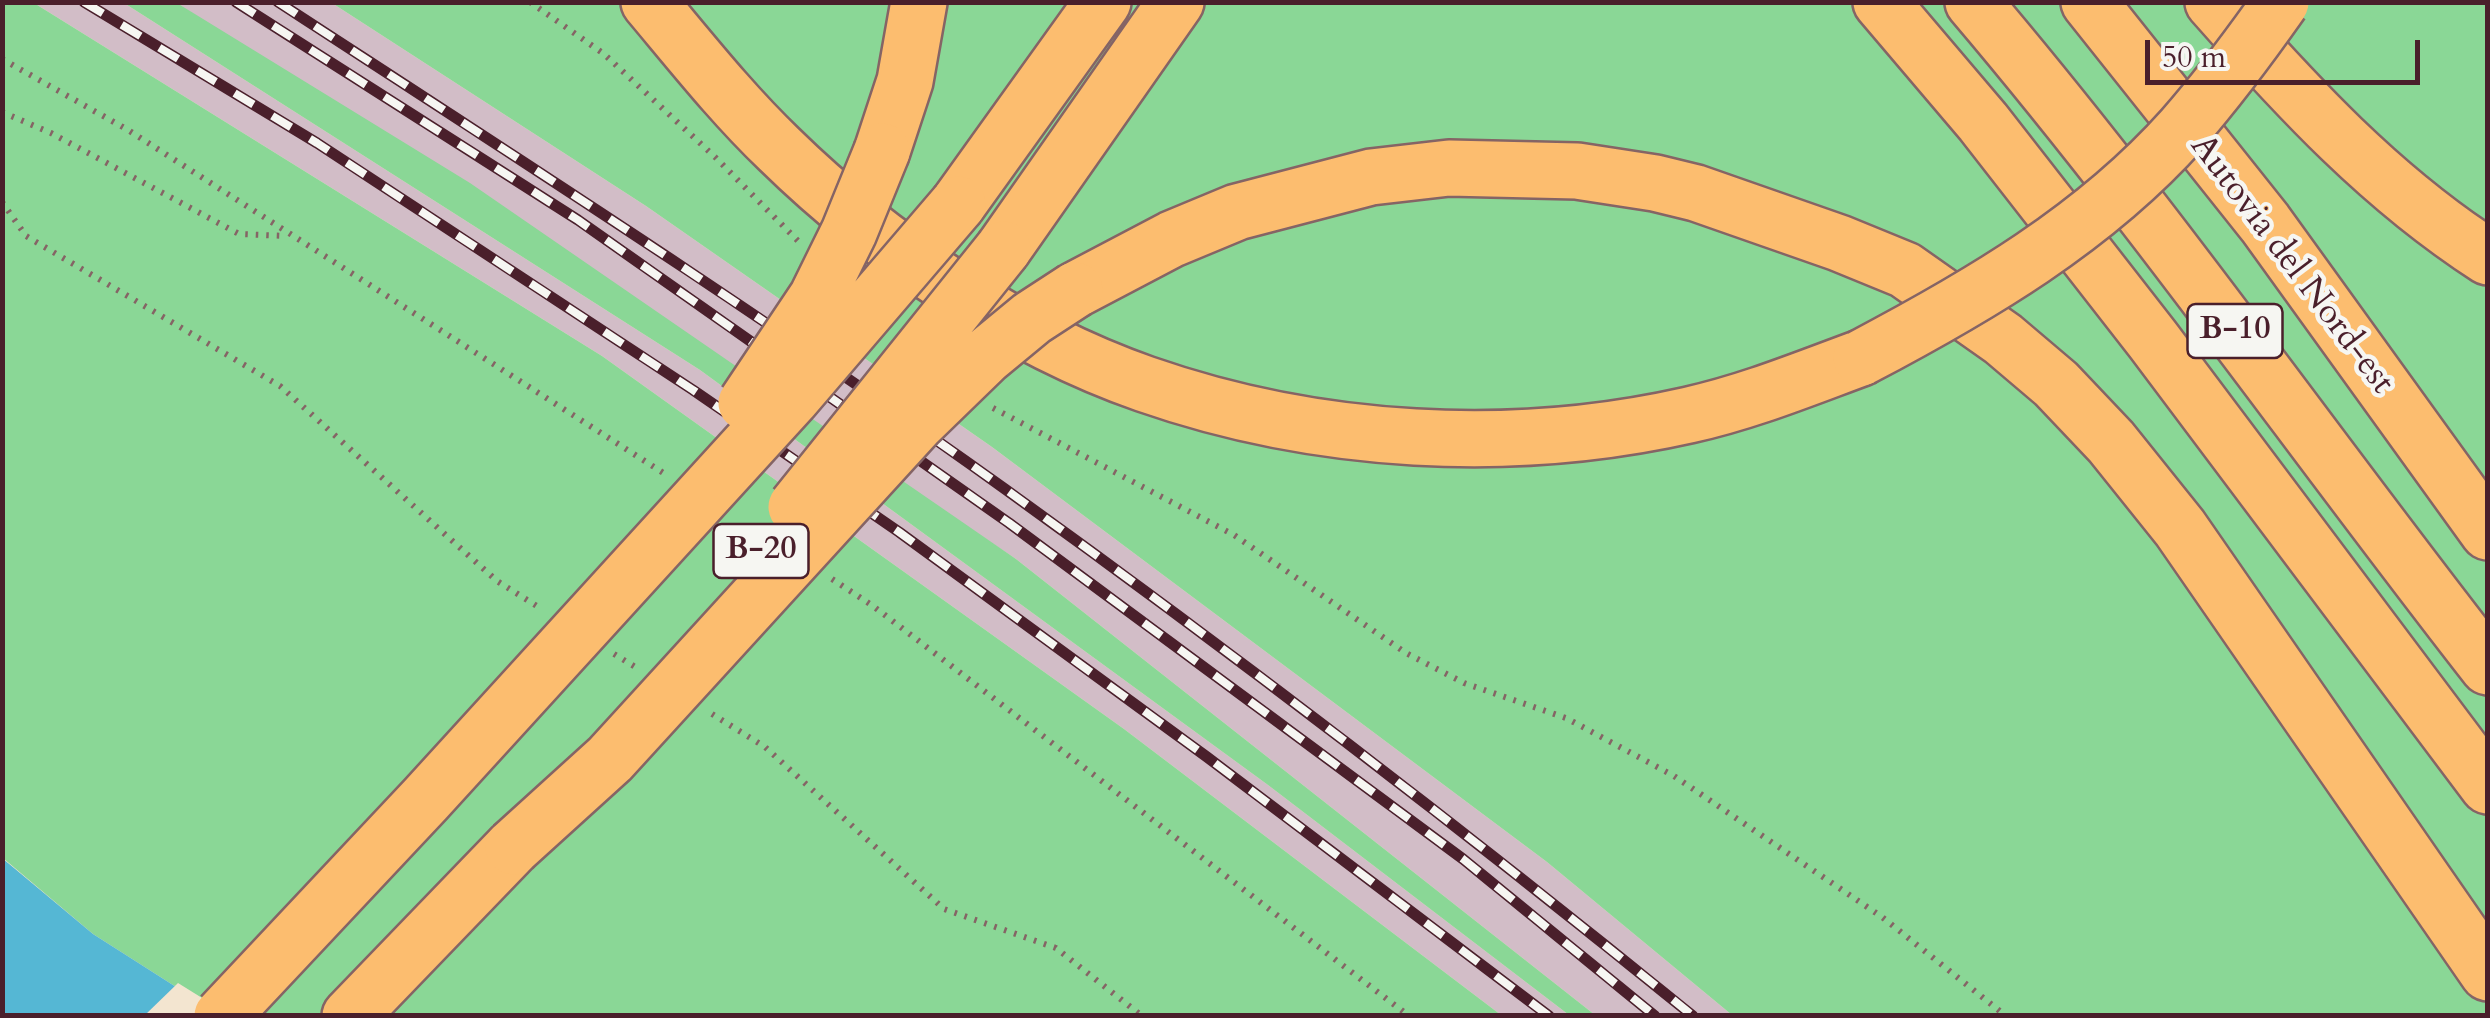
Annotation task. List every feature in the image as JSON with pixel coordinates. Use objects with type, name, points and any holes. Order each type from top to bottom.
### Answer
[{"type":"highway","points":[[649,2],[778,148],[903,254],[1054,345],[1145,384],[1204,402],[1352,432],[1446,438],[1527,437],[1609,429],[1690,415],[1776,390],[1861,358],[1949,312],[2022,266],[2108,200],[2180,132],[2242,57],[2280,2]]},
{"type":"highway","points":[[606,602],[808,310],[849,232],[905,82],[919,2]]},
{"type":"highway","name":"B-20","points":[[222,1016],[791,399],[958,204],[1103,2]]},
{"type":"highway","name":"B-20","points":[[350,1016],[513,847],[644,697],[1003,250],[1176,2]]},
{"type":"highway","points":[[1880,2],[1983,122],[2153,340],[2488,786]]},
{"type":"highway","name":"B-10","points":[[1973,2],[2208,295],[2488,667]]},
{"type":"highway","name":"Autovia del Nord-est","points":[[2089,2],[2265,223],[2488,532]]},
{"type":"highway","points":[[2213,2],[2296,96],[2373,172],[2488,258]]},
{"type":"highway","points":[[513,847],[622,746],[918,423],[986,356],[1032,318],[1075,290],[1172,238],[1237,212],[1356,180],[1449,168],[1577,171],[1696,193],[1839,242],[1904,270],[2003,339],[2056,384],[2112,442],[2180,528],[2488,972]]},
{"type":"path","points":[[530,2],[604,54],[810,252]]},
{"type":"path","points":[[2,59],[128,130],[674,479]]},
{"type":"path","points":[[2,112],[51,133],[239,234],[291,236]]},
{"type":"path","points":[[981,402],[1234,535],[1406,653],[1464,683],[1566,718],[1674,776],[1882,917],[2006,1016]]},
{"type":"path","points":[[823,574],[873,606],[1409,1016]]},
{"type":"shaded area","points":[[34,3],[124,3],[700,370],[1268,785],[1569,1015],[1501,1015],[1124,729],[602,356]]},
{"type":"shaded area","points":[[177,3],[332,3],[646,206],[992,447],[1547,862],[1732,1015],[1595,1015],[1016,559]]},
{"type":"green space","points":[[2,3],[34,3],[602,356],[1124,729],[1501,1015],[220,1015],[93,934],[3,858]]},
{"type":"green space","points":[[124,3],[177,3],[470,183],[1016,559],[1595,1015],[1569,1015],[1268,785],[700,370]]},
{"type":"green space","points":[[332,3],[2487,3],[2487,1015],[1732,1015],[1547,862],[992,447],[646,206]]},
{"type":"water","points":[[2,858],[93,934],[220,1015],[3,1015]]},
{"type":"pier","points":[[178,983],[223,1011],[225,1016],[145,1015]]},
{"type":"railway","points":[[84,2],[317,143],[693,390],[899,532],[1207,757],[1549,1016]]},
{"type":"railway","points":[[236,2],[578,220],[1009,523],[1463,859],[1655,1016]]},
{"type":"railway","points":[[278,2],[735,302],[1005,489],[1353,748],[1693,1016]]}]
